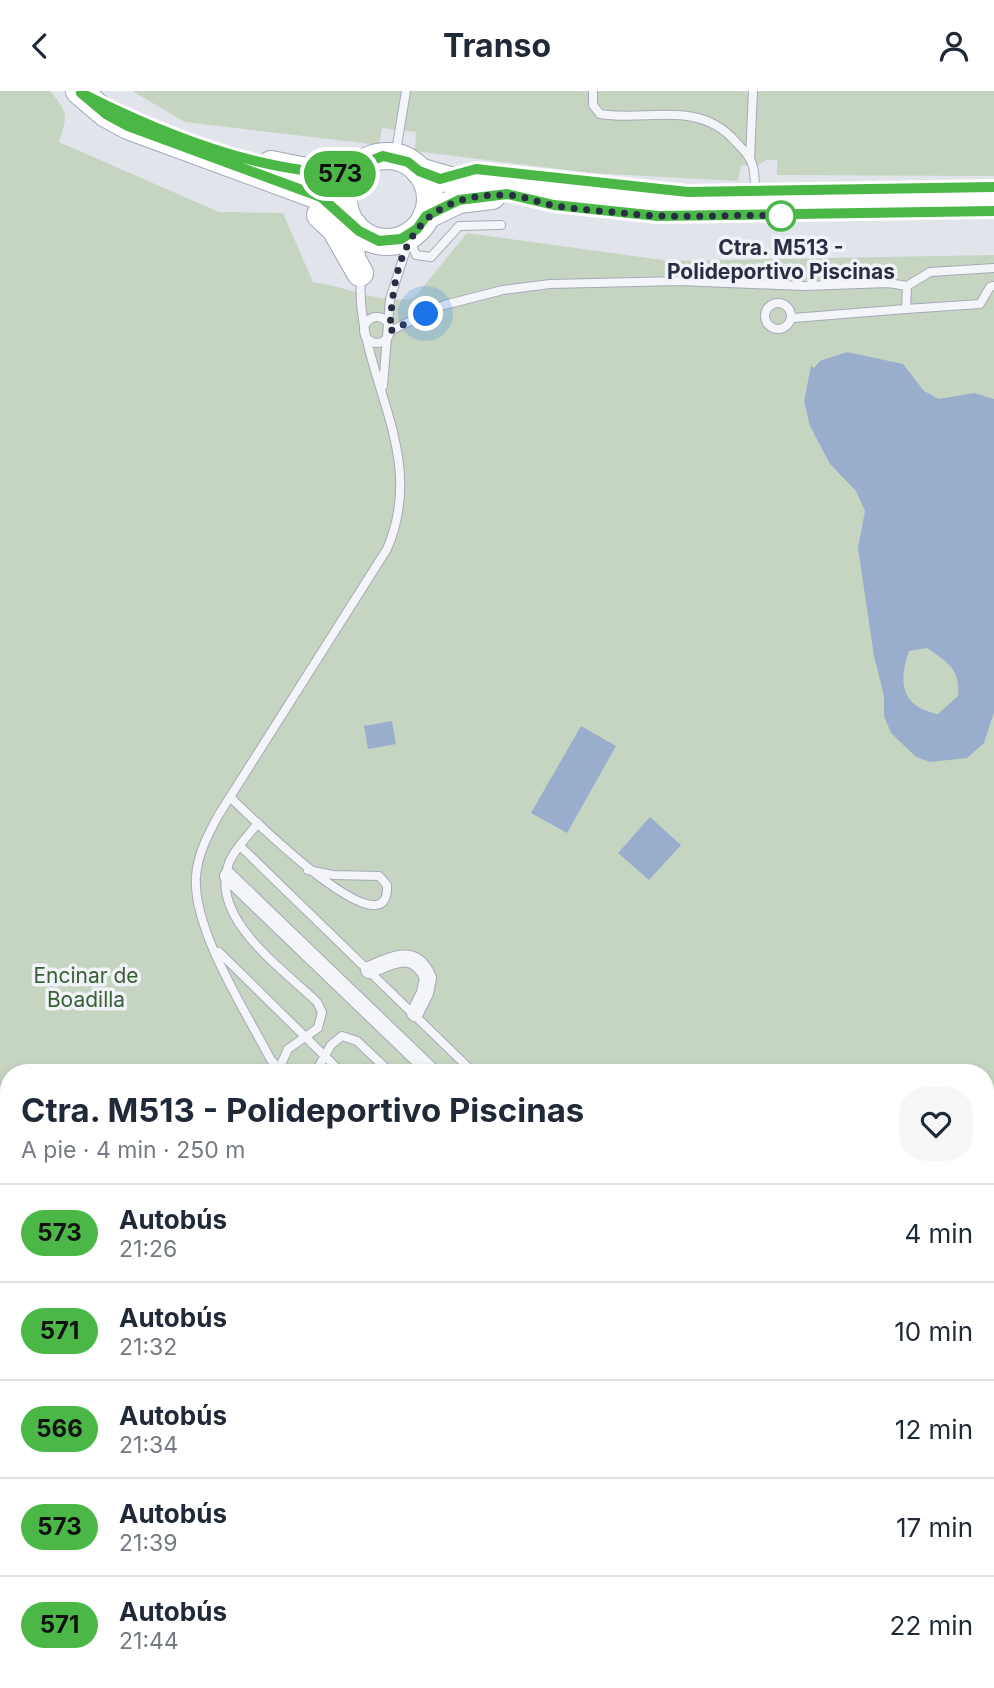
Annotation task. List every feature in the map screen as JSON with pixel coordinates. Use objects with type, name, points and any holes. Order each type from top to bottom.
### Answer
[{"type":"main road","points":[[80,92],[161,131],[249,158],[300,171],[352,173]]},
{"type":"main road","points":[[80,92],[106,114],[128,126],[195,160],[320,215],[335,229],[360,273]]},
{"type":"main road","points":[[128,126],[321,197],[357,229],[379,241],[401,239],[459,200],[511,184],[603,197],[686,204],[754,198],[994,199]]},
{"type":"main road","points":[[357,229],[348,217],[344,195],[352,173],[371,159],[395,156],[430,175],[460,183],[521,185],[603,197]]},
{"type":"main road","points":[[415,229],[429,192],[430,175]]},
{"type":"street","points":[[228,876],[424,1064]]},
{"type":"street","points":[[369,970],[404,956],[415,960],[428,978],[415,1013]]},
{"type":"lane","points":[[395,156],[406,91]]},
{"type":"lane","points":[[593,91],[593,105],[600,114],[697,116],[730,135],[750,158]]},
{"type":"lane","points":[[753,91],[750,158],[754,198],[821,215]]},
{"type":"lane","points":[[430,175],[476,169],[554,205],[654,216],[685,216]]},
{"type":"lane","points":[[415,229],[412,250],[424,258],[431,257],[459,226],[501,225]]},
{"type":"lane","points":[[275,1064],[209,940],[197,904],[196,877],[201,848],[230,797],[387,549],[398,525],[402,501],[402,471],[382,389],[364,333],[357,229]]},
{"type":"lane","points":[[382,389],[390,331],[390,299],[415,229]]},
{"type":"lane","points":[[390,331],[444,305],[503,291],[550,284],[605,285],[680,281],[804,286],[888,283],[907,286],[930,272],[994,268]]},
{"type":"lane","points":[[906,309],[907,286]]},
{"type":"lane","points":[[793,318],[981,305],[990,287],[994,286]]},
{"type":"lane","points":[[377,317],[386,321],[390,331],[387,339],[379,343],[369,341],[364,333],[369,320],[377,317]]},
{"type":"lane","points":[[230,797],[308,870],[350,896],[374,906],[383,903],[388,896],[387,885],[379,876],[333,875],[308,870]]},
{"type":"lane","points":[[258,823],[229,863],[232,911],[240,929],[317,1002],[322,1011],[318,1028],[306,1039],[288,1049],[283,1064]]},
{"type":"lane","points":[[240,846],[465,1064]]},
{"type":"lane","points":[[209,940],[233,968],[333,1064]]},
{"type":"lane","points":[[320,1064],[335,1040],[350,1037],[381,1064]]},
{"type":"green space","name":"Encinar de Boadilla","points":[[0,91],[50,91],[65,114],[59,142],[219,212],[283,213],[313,282],[376,297],[414,298],[467,233],[670,261],[994,255],[994,1064],[0,1064]]},
{"type":"green space","points":[[132,91],[994,91],[994,176],[777,175],[777,160],[766,160],[755,167],[741,165],[738,181],[591,173],[415,151],[416,132],[382,128],[379,145],[185,122]]},
{"type":"water","points":[[847,352],[903,364],[924,391],[939,399],[974,393],[994,399],[994,712],[984,743],[967,758],[930,762],[916,757],[891,733],[884,716],[884,696],[874,656],[858,548],[865,511],[856,491],[830,464],[810,426],[804,401],[811,366],[814,368],[820,361]],"holes":[[[927,648],[951,667],[957,679],[958,696],[938,714],[916,706],[904,683],[909,651]]]},
{"type":"water","points":[[392,721],[396,744],[368,749],[364,726]]},
{"type":"water","points":[[581,726],[616,746],[567,833],[531,813]]},
{"type":"water","points":[[650,817],[681,845],[649,880],[618,853]]},
{"type":"bus line","name":"573","points":[[994,187],[688,192],[476,169],[440,179],[419,171],[395,156],[371,159],[352,173],[321,174],[289,169],[161,131],[81,93],[106,114],[128,126],[321,197],[359,231],[379,241],[401,239],[411,234],[426,216],[459,200],[507,194],[554,205],[658,216],[994,211]]},
{"type":"place","name":"Ctra. M513 - Polideportivo Piscinas","points":[[781,216]]},
{"type":"route","points":[[426,314],[390,331],[390,299],[404,248],[411,234],[426,216],[459,200],[507,194],[554,205],[654,216],[781,216]]}]
